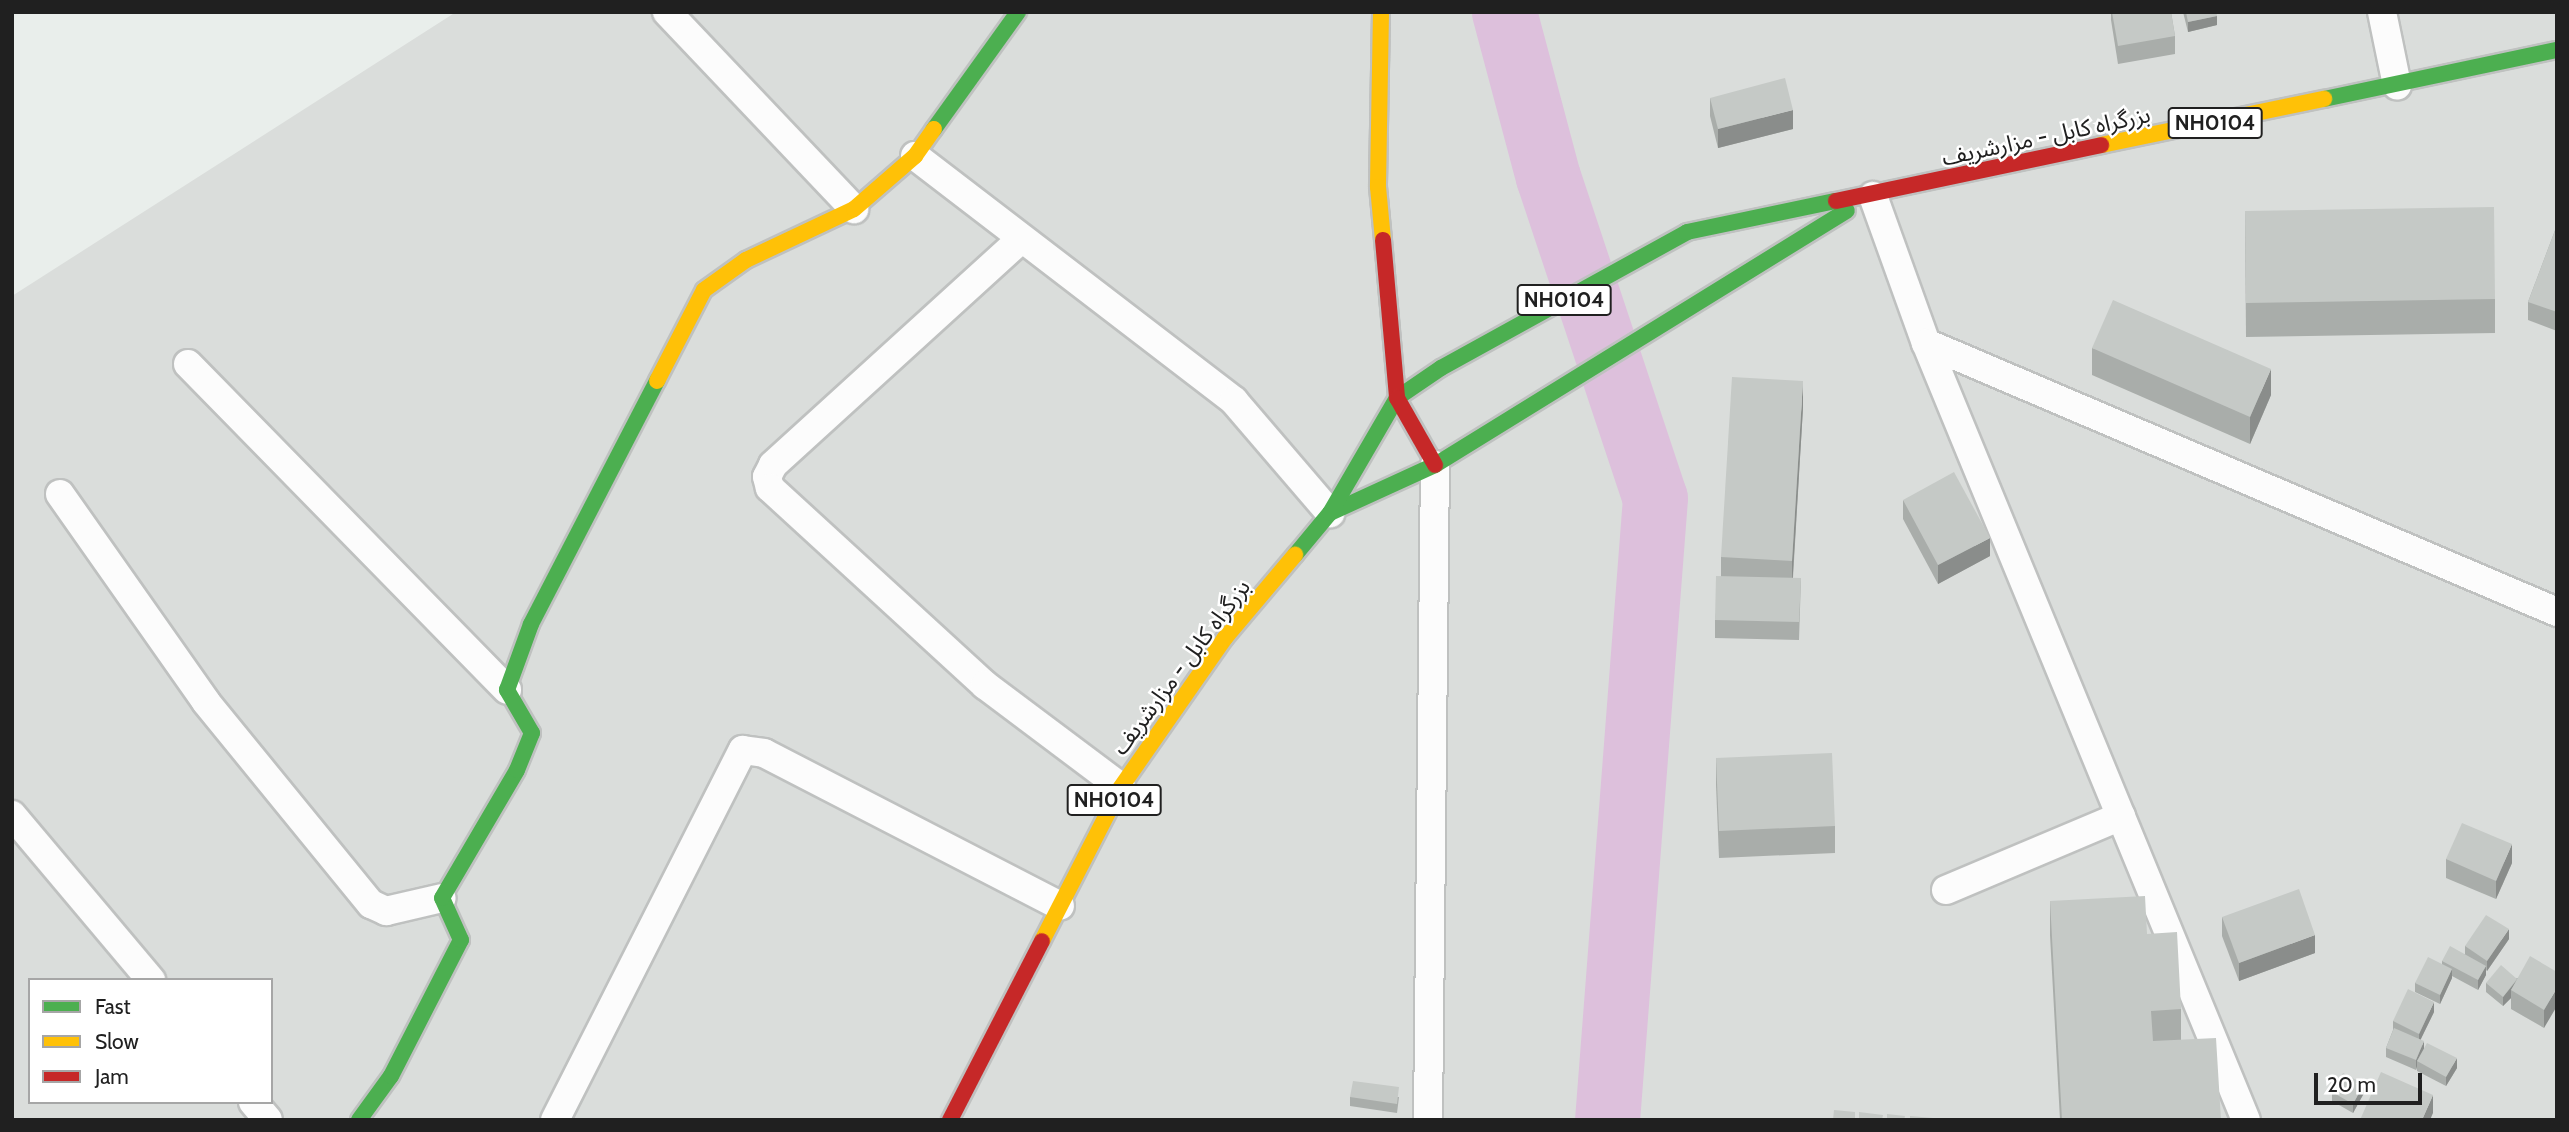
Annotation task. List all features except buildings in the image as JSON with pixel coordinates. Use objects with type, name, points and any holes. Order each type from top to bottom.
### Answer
[{"type":"main road","points":[[359,1120],[391,1076],[461,940],[442,898],[517,770],[533,733],[506,690],[531,624],[704,290],[746,260],[854,209],[915,156],[1018,12]]},
{"type":"main road","points":[[1381,12],[1378,187],[1397,398],[1435,465]]},
{"type":"main road","name":"بزرگراه کابل - مزارشریف","points":[[950,1120],[1121,787],[1225,638],[1330,513],[1397,398],[1441,368],[1687,232],[1873,196],[2557,50]]},
{"type":"main road","name":"بزرگراه کابل - مزارشریف","points":[[1330,513],[1435,465],[1512,421],[1716,288],[1873,196]]},
{"type":"street","points":[[667,12],[854,209]]},
{"type":"street","points":[[2382,12],[2397,85]]},
{"type":"street","points":[[915,156],[1020,240],[1234,401],[1330,513]]},
{"type":"street","points":[[1873,196],[1926,343],[2246,1120]]},
{"type":"street","points":[[1020,240],[773,465],[767,477],[770,488],[985,685],[1121,787]]},
{"type":"street","points":[[1926,343],[2557,612]]},
{"type":"street","points":[[188,364],[506,690]]},
{"type":"street","points":[[1429,1120],[1435,465]]},
{"type":"street","points":[[60,494],[206,702],[371,904],[386,911],[442,898]]},
{"type":"street","points":[[555,1120],[743,750],[764,753],[1060,906]]},
{"type":"street","points":[[12,815],[148,978]]},
{"type":"street","points":[[1946,890],[2121,816]]},
{"type":"street","points":[[255,1104],[268,1120]]},
{"type":"shaded area","points":[[456,12],[2557,12],[2557,1120],[12,1120],[12,296]]},
{"type":"waterway","points":[[1504,12],[1548,177],[1655,498],[1607,1120]]},
{"type":"traffic: fast","points":[[934,129],[1018,12]]},
{"type":"traffic: fast","points":[[2324,99],[2557,50]]},
{"type":"traffic: fast","points":[[1295,555],[1330,513],[1397,398],[1441,368],[1687,232],[1836,201]]},
{"type":"traffic: fast","points":[[1330,513],[1435,465],[1847,211]]},
{"type":"traffic: fast","points":[[359,1120],[391,1076],[461,940],[442,898],[517,770],[532,733],[507,690],[531,624],[657,381]]},
{"type":"traffic: slow","points":[[1381,12],[1378,187],[1383,240]]},
{"type":"traffic: slow","points":[[2101,145],[2324,99]]},
{"type":"traffic: slow","points":[[657,381],[704,290],[746,260],[854,209],[915,156],[934,129]]},
{"type":"traffic: slow","points":[[1042,941],[1121,787],[1225,638],[1295,555]]},
{"type":"traffic: jam","points":[[1836,201],[2101,145]]},
{"type":"traffic: jam","points":[[1383,240],[1397,398],[1435,465]]},
{"type":"traffic: jam","points":[[950,1120],[1042,941]]}]
